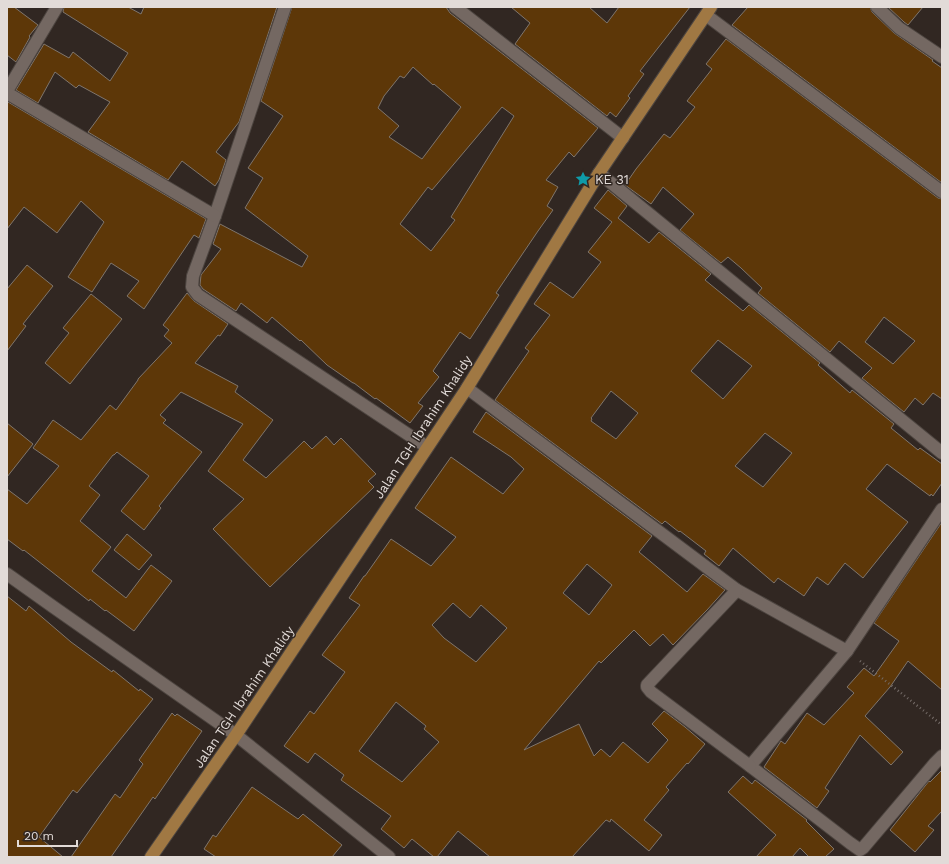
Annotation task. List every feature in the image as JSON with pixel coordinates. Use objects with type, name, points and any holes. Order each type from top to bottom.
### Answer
[{"type":"main road","name":"Jalan TGH Ibrahim Khalidy","points":[[151,857],[236,735],[467,388],[599,173],[708,11]]},
{"type":"street","points":[[57,7],[7,92],[215,216]]},
{"type":"street","points":[[285,7],[215,216],[192,276],[192,287],[198,295],[427,447]]},
{"type":"street","points":[[455,7],[623,138]]},
{"type":"street","points":[[877,7],[899,28],[942,57]]},
{"type":"street","points":[[708,11],[942,192]]},
{"type":"street","points":[[599,173],[942,453]]},
{"type":"street","points":[[467,388],[737,590],[847,651]]},
{"type":"street","points":[[750,766],[847,651],[942,509]]},
{"type":"street","points":[[7,574],[236,735],[389,857]]},
{"type":"street","points":[[737,590],[648,684],[651,692],[860,850],[934,762],[942,756]]},
{"type":"path","points":[[847,651],[942,725]]},
{"type":"building","points":[[7,7],[14,7],[38,25],[29,36],[30,37],[16,62],[7,55]]},
{"type":"building","points":[[64,7],[128,7],[141,14],[144,7],[277,7],[239,122],[216,152],[226,160],[219,180],[215,186],[182,161],[168,180],[88,132],[110,102],[79,85],[76,88],[55,72],[38,103],[16,90],[44,44],[69,58],[73,52],[110,81],[128,53],[63,12]]},
{"type":"building","points":[[292,7],[446,7],[450,13],[598,128],[574,157],[569,152],[546,180],[558,187],[547,206],[553,210],[496,293],[499,295],[470,339],[460,332],[433,371],[439,377],[418,403],[423,406],[410,423],[327,365],[301,340],[300,341],[272,317],[267,323],[241,303],[236,311],[203,289],[200,285],[201,275],[221,249],[213,244],[220,224],[302,267],[308,256],[245,208],[263,178],[248,168],[283,116],[261,101]],"holes":[[[413,67],[461,107],[422,159],[389,137],[399,126],[378,108],[384,96],[400,76],[404,78]],[[502,107],[514,116],[451,217],[455,220],[431,251],[400,224],[428,187],[432,190]]]},
{"type":"building","points":[[511,7],[589,7],[607,23],[619,7],[690,7],[640,71],[644,74],[628,96],[630,98],[616,117],[610,112],[607,116],[515,44],[530,23]]},
{"type":"building","points":[[748,7],[870,7],[872,12],[894,33],[942,68],[942,183],[732,25]]},
{"type":"building","points":[[888,7],[923,7],[908,25]]},
{"type":"building","points":[[726,39],[938,198],[942,199],[942,399],[933,393],[923,405],[915,398],[904,412],[862,378],[872,368],[839,341],[830,352],[758,293],[762,288],[728,257],[721,263],[680,230],[694,214],[663,187],[651,204],[625,185],[664,134],[670,138],[695,107],[687,101],[712,69],[706,64]],"holes":[[[884,317],[915,341],[893,364],[865,342]]]},
{"type":"building","points":[[8,102],[206,219],[199,238],[194,235],[144,309],[127,296],[139,281],[111,263],[92,292],[68,277],[104,222],[81,201],[57,233],[24,207],[7,229]]},
{"type":"building","points":[[608,190],[627,206],[618,218],[649,243],[659,232],[711,274],[705,280],[743,311],[749,305],[820,363],[818,365],[850,393],[852,390],[894,424],[891,428],[918,450],[920,448],[942,464],[942,483],[933,496],[931,494],[930,496],[887,464],[866,489],[908,522],[863,578],[845,563],[828,585],[817,577],[804,596],[778,578],[774,583],[733,548],[719,566],[704,554],[706,551],[680,531],[679,532],[665,521],[662,524],[495,400],[529,351],[525,348],[550,315],[534,304],[550,282],[573,298],[601,262],[588,252],[612,222],[594,208]],"holes":[[[718,340],[752,366],[723,399],[691,371]],[[611,391],[638,413],[616,439],[591,421],[591,418]],[[765,433],[792,453],[763,487],[735,466]]]},
{"type":"building","points":[[27,265],[53,286],[23,324],[26,326],[7,351],[7,289]]},
{"type":"building","points":[[187,293],[194,301],[228,324],[220,336],[218,335],[195,363],[238,386],[235,392],[273,420],[243,460],[266,478],[304,441],[312,449],[326,436],[334,445],[341,438],[376,474],[368,481],[374,487],[270,587],[213,529],[244,499],[208,471],[243,424],[181,392],[160,415],[166,420],[163,423],[202,452],[159,506],[161,508],[144,530],[121,511],[149,476],[117,452],[89,486],[100,495],[80,521],[111,547],[92,571],[126,598],[151,565],[172,581],[134,631],[90,599],[89,601],[24,550],[23,551],[7,539],[7,489],[27,504],[59,466],[33,448],[53,420],[81,440],[110,405],[116,410],[138,379],[172,343],[164,336],[169,330],[163,325]]},
{"type":"building","points":[[91,294],[122,319],[70,384],[45,363],[69,333],[63,328]]},
{"type":"building","points":[[486,412],[652,536],[639,552],[687,592],[703,574],[725,590],[673,645],[663,634],[650,646],[634,630],[601,663],[599,661],[524,750],[579,724],[594,756],[601,749],[610,757],[623,742],[648,763],[668,740],[652,724],[664,711],[685,727],[705,744],[666,787],[669,790],[644,820],[662,835],[649,851],[611,819],[610,822],[606,820],[572,857],[490,857],[458,831],[437,857],[434,857],[412,839],[404,848],[381,829],[391,816],[341,780],[344,775],[315,753],[308,763],[284,746],[310,711],[314,714],[345,672],[322,655],[360,605],[349,598],[391,539],[431,566],[456,537],[415,508],[451,457],[503,494],[524,469],[511,457],[473,432]],"holes":[[[587,564],[612,585],[589,615],[563,593]],[[453,603],[470,618],[481,605],[507,628],[476,662],[444,638],[432,625]],[[396,702],[426,726],[424,729],[439,742],[402,782],[359,751]]]},
{"type":"building","points":[[7,423],[33,444],[7,477]]},
{"type":"building","points":[[942,522],[942,690],[908,661],[890,687],[865,716],[903,752],[891,765],[860,735],[825,788],[829,791],[817,808],[764,767],[781,741],[785,744],[807,713],[824,725],[854,693],[847,687],[864,668],[874,676],[899,641],[874,623]]},
{"type":"building","points":[[127,534],[152,555],[139,570],[114,550]]},
{"type":"building","points":[[7,596],[26,611],[29,606],[71,642],[112,672],[113,670],[139,691],[140,689],[153,699],[77,793],[73,790],[39,837],[63,857],[7,857]]},
{"type":"building","points":[[172,713],[175,716],[177,714],[202,731],[155,799],[153,797],[111,857],[71,857],[115,794],[120,798],[143,764],[139,760]]},
{"type":"building","points":[[942,770],[942,811],[928,826],[934,830],[915,852],[890,830],[929,781],[930,782]]},
{"type":"building","points":[[743,776],[752,784],[755,780],[807,820],[806,821],[834,849],[825,857],[809,857],[800,848],[792,857],[756,857],[776,835],[728,792]]},
{"type":"building","points":[[252,787],[298,819],[303,814],[342,845],[332,857],[216,857],[204,849],[213,835],[216,837]]},
{"type":"place","name":"KE 31","points":[[583,179]]}]
